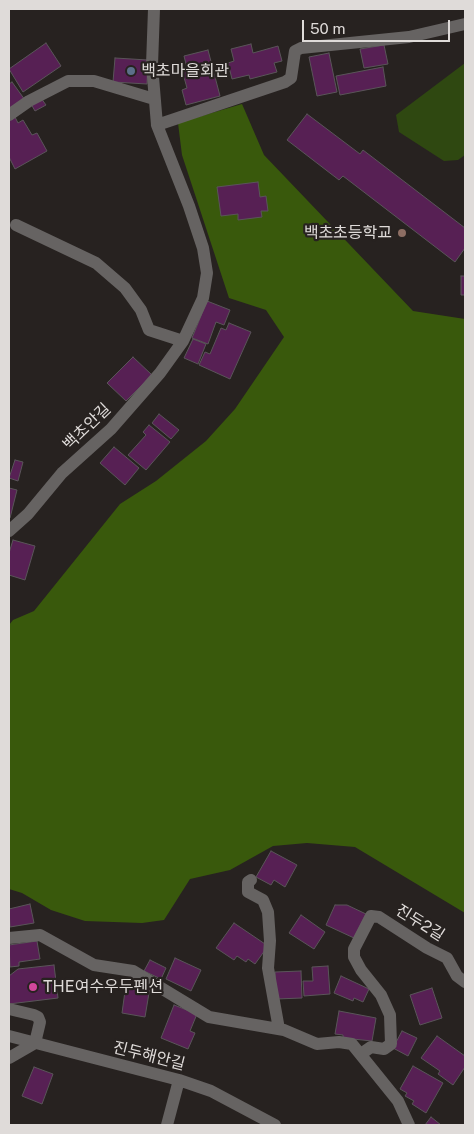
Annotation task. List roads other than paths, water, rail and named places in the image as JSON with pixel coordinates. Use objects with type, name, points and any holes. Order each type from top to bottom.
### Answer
[{"type":"street","name":"백초안길","points":[[9,531],[28,514],[62,473],[111,429],[160,373],[183,341],[203,298],[206,262],[189,206],[157,125],[152,65],[154,9]]},
{"type":"street","points":[[157,125],[285,82],[291,78],[294,51],[301,48],[409,38],[465,24]]},
{"type":"street","points":[[9,115],[42,93],[74,81],[100,83],[154,99]]},
{"type":"street","points":[[16,225],[96,263],[125,288],[141,310],[149,330],[183,341]]},
{"type":"street","points":[[251,880],[248,882],[248,892],[264,900],[268,912],[270,941],[268,961],[278,1029]]},
{"type":"street","name":"진두2길","points":[[361,1054],[371,1047],[384,1049],[390,1044],[390,1015],[381,995],[361,970],[354,957],[354,949],[371,916],[379,916],[427,948],[447,958],[457,976],[465,982]]},
{"type":"street","points":[[9,938],[40,934],[94,965],[133,971],[209,1017],[278,1029],[317,1044],[348,1042],[356,1046],[398,1101],[409,1125]]},
{"type":"street","points":[[9,1009],[38,1017],[40,1022],[35,1043],[9,1058]]},
{"type":"street","name":"진두해안길","points":[[9,1036],[180,1080],[220,1095],[275,1125]]},
{"type":"street","points":[[167,1125],[180,1080]]},
{"type":"place","name":"백초마을회관","points":[[131,71]]},
{"type":"place","name":"백초초등학교","points":[[402,233]]},
{"type":"place","name":"THE여수우두펜션","points":[[33,987]]}]
